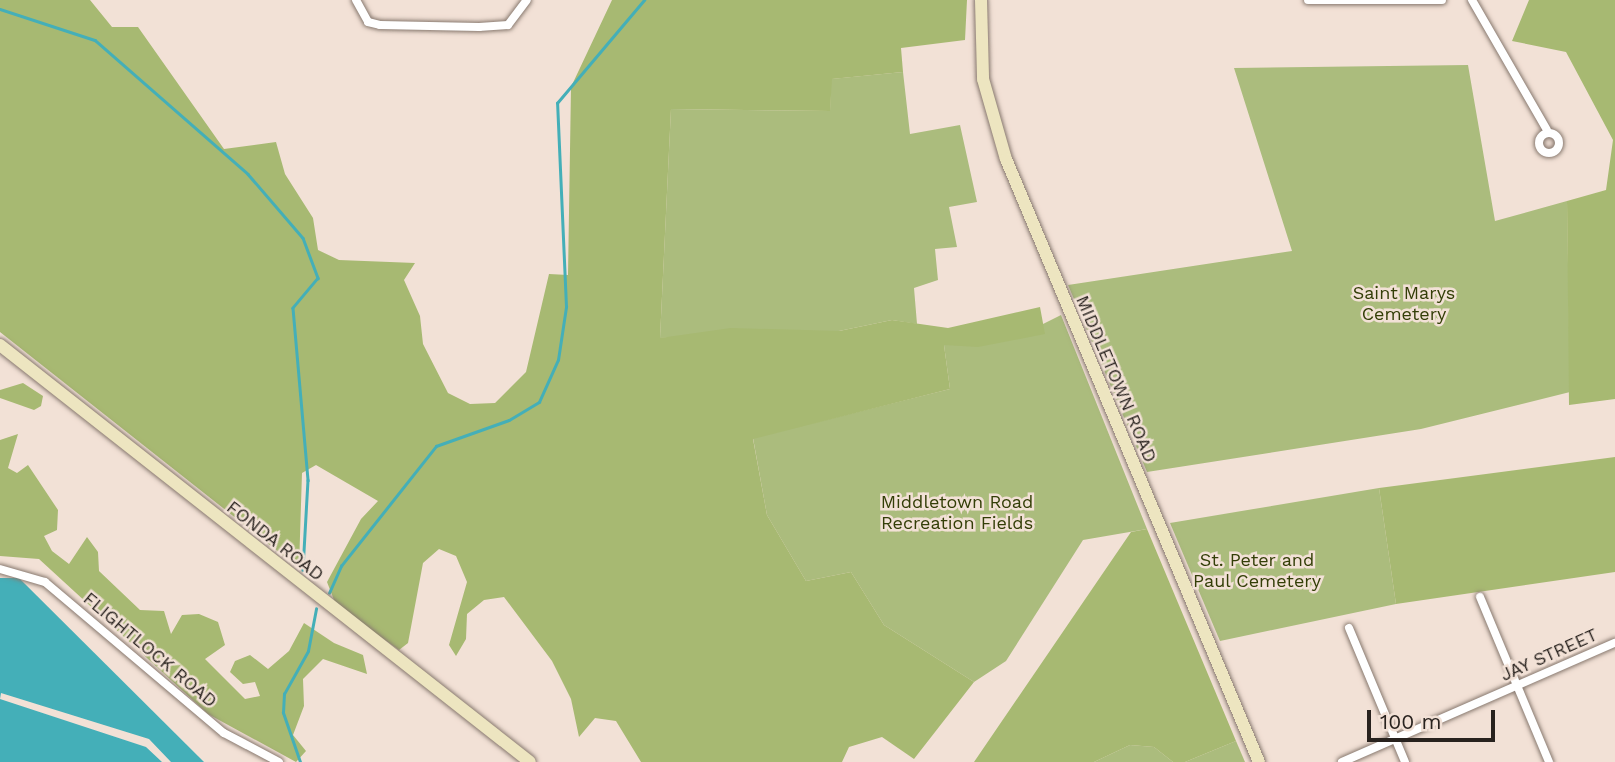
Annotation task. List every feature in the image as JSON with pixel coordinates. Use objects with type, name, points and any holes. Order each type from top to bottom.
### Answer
[{"type":"street","points":[[356,0],[369,22],[479,27],[508,25],[527,0]]},
{"type":"street","name":"MIDDLETOWN ROAD","points":[[981,0],[983,79],[1006,159],[1259,762]]},
{"type":"street","points":[[1308,0],[1442,0]]},
{"type":"street","points":[[1472,0],[1547,130]]},
{"type":"street","name":"FONDA ROAD","points":[[0,345],[530,762]]},
{"type":"street","name":"FLIGHTLOCK ROAD","points":[[0,569],[45,582],[224,733],[279,762]]},
{"type":"street","points":[[1480,597],[1549,762]]},
{"type":"street","points":[[1349,628],[1405,762]]},
{"type":"street","name":"JAY STREET","points":[[1342,762],[1615,643]]},
{"type":"green space","points":[[0,0],[90,0],[112,27],[138,27],[224,149],[276,142],[285,174],[313,218],[318,250],[339,260],[415,263],[404,280],[420,316],[423,344],[448,393],[470,404],[495,403],[526,372],[549,274],[568,275],[571,87],[612,0],[967,0],[965,40],[901,48],[903,72],[832,79],[830,111],[671,109],[660,338],[731,328],[839,331],[892,320],[948,328],[1040,307],[1045,334],[978,347],[944,345],[950,389],[753,439],[767,515],[806,581],[851,572],[884,625],[974,682],[914,759],[882,737],[849,747],[842,762],[641,762],[616,721],[595,718],[579,737],[571,699],[552,661],[504,597],[484,600],[467,614],[466,639],[456,656],[449,645],[467,582],[456,556],[439,549],[423,563],[408,643],[399,650],[336,605],[327,582],[361,519],[378,501],[316,465],[302,473],[299,568],[0,332]]},
{"type":"green space","points":[[1529,0],[1615,0],[1615,399],[1569,405],[1567,201],[1606,190],[1613,140],[1566,52],[1512,41]]},
{"type":"green space","name":"Saint Marys Cemetery","points":[[1468,65],[1495,221],[1567,201],[1570,392],[1421,429],[1147,472],[1068,285],[1292,251],[1234,68]]},
{"type":"green space","points":[[903,72],[910,134],[960,125],[977,202],[949,207],[957,247],[935,249],[938,280],[914,288],[917,324],[892,320],[839,331],[660,338],[671,109],[830,111],[831,79]]},
{"type":"green space","name":"Middletown Road Recreation Fields","points":[[1061,315],[1147,529],[1083,540],[1006,661],[974,682],[884,625],[851,572],[806,581],[767,515],[753,438],[950,389],[944,345],[1039,326]]},
{"type":"green space","points":[[23,383],[43,396],[41,406],[34,410],[0,398],[0,390]]},
{"type":"green space","points":[[18,434],[8,468],[17,473],[28,465],[58,510],[57,530],[44,536],[52,551],[69,564],[87,537],[98,552],[99,571],[140,610],[164,611],[171,634],[182,615],[199,614],[218,622],[225,645],[205,659],[245,699],[260,696],[255,682],[243,684],[230,672],[235,661],[250,655],[268,669],[289,651],[304,623],[334,643],[363,655],[367,674],[323,659],[303,679],[304,706],[293,735],[306,751],[296,762],[208,714],[39,559],[0,556],[0,440]]},
{"type":"green space","points":[[1615,457],[1615,572],[1396,604],[1379,488]]},
{"type":"green space","name":"St. Peter and Paul Cemetery","points":[[1379,488],[1396,604],[1220,641],[1170,523]]},
{"type":"green space","points":[[1147,529],[1236,741],[1185,762],[1173,762],[1154,747],[1130,745],[1094,762],[974,762],[1131,532]]},
{"type":"green space","points":[[1236,741],[1245,762],[1185,762]]},
{"type":"green space","points":[[1130,745],[1154,747],[1173,762],[1094,762]]},
{"type":"water","points":[[0,578],[19,578],[204,762],[0,762]]},
{"type":"pier","points":[[1,693],[149,739],[171,762],[162,762],[146,747],[0,699]]},
{"type":"waterway","points":[[329,593],[341,566],[436,446],[509,420],[539,402],[558,360],[566,307],[557,103],[644,0]]},
{"type":"waterway","points":[[0,9],[95,40],[248,174],[303,238],[318,278],[293,308],[308,480],[303,570]]},
{"type":"waterway","points":[[300,762],[283,713],[284,694],[308,651],[316,609]]}]
